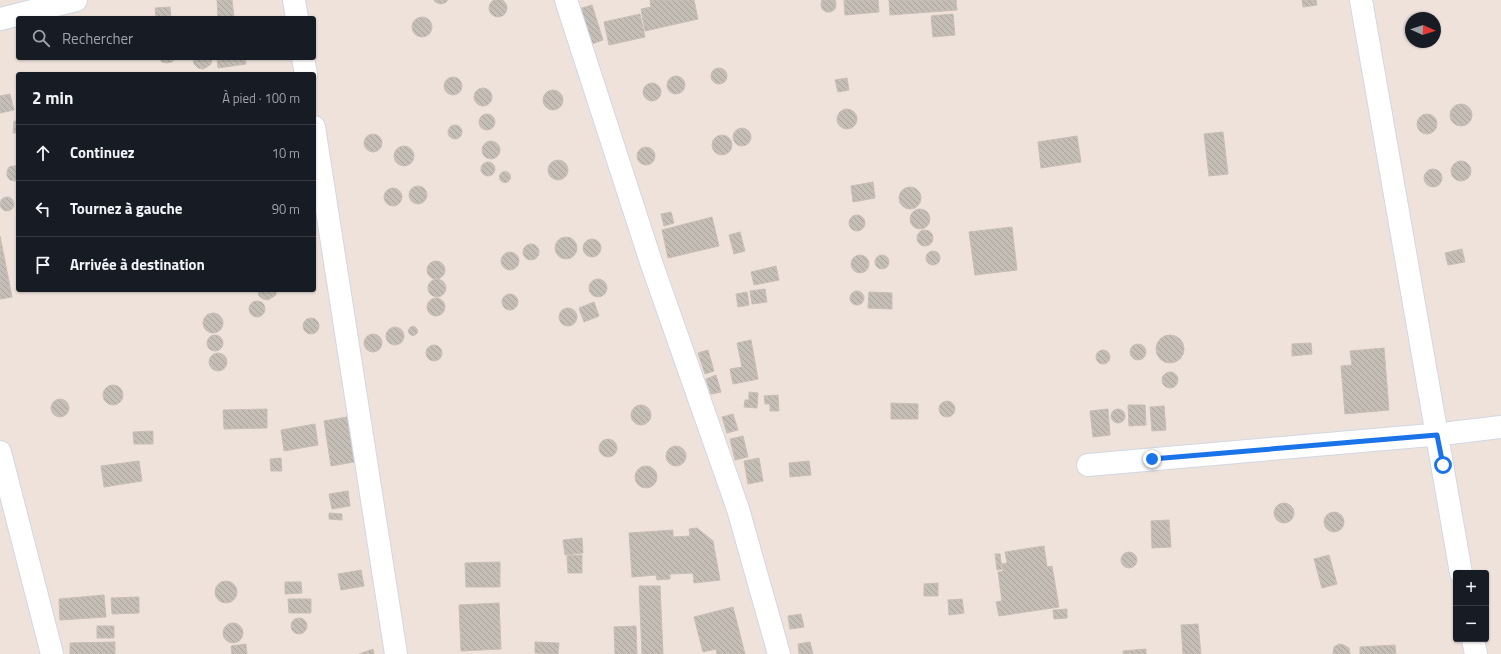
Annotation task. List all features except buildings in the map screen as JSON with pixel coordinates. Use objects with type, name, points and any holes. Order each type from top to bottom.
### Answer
[{"type":"street","points":[[0,19],[76,0]]},
{"type":"street","points":[[294,0],[297,16]]},
{"type":"street","points":[[566,0],[651,262],[738,509],[779,654]]},
{"type":"street","points":[[1360,0],[1461,570]]},
{"type":"street","points":[[303,60],[306,72]]},
{"type":"street","points":[[316,140],[396,654]]},
{"type":"street","points":[[1088,465],[1437,435],[1501,427]]},
{"type":"street","points":[[0,452],[52,654]]},
{"type":"street","points":[[1474,642],[1476,654]]},
{"type":"route","points":[[1152,459],[1437,435],[1443,465]]}]
